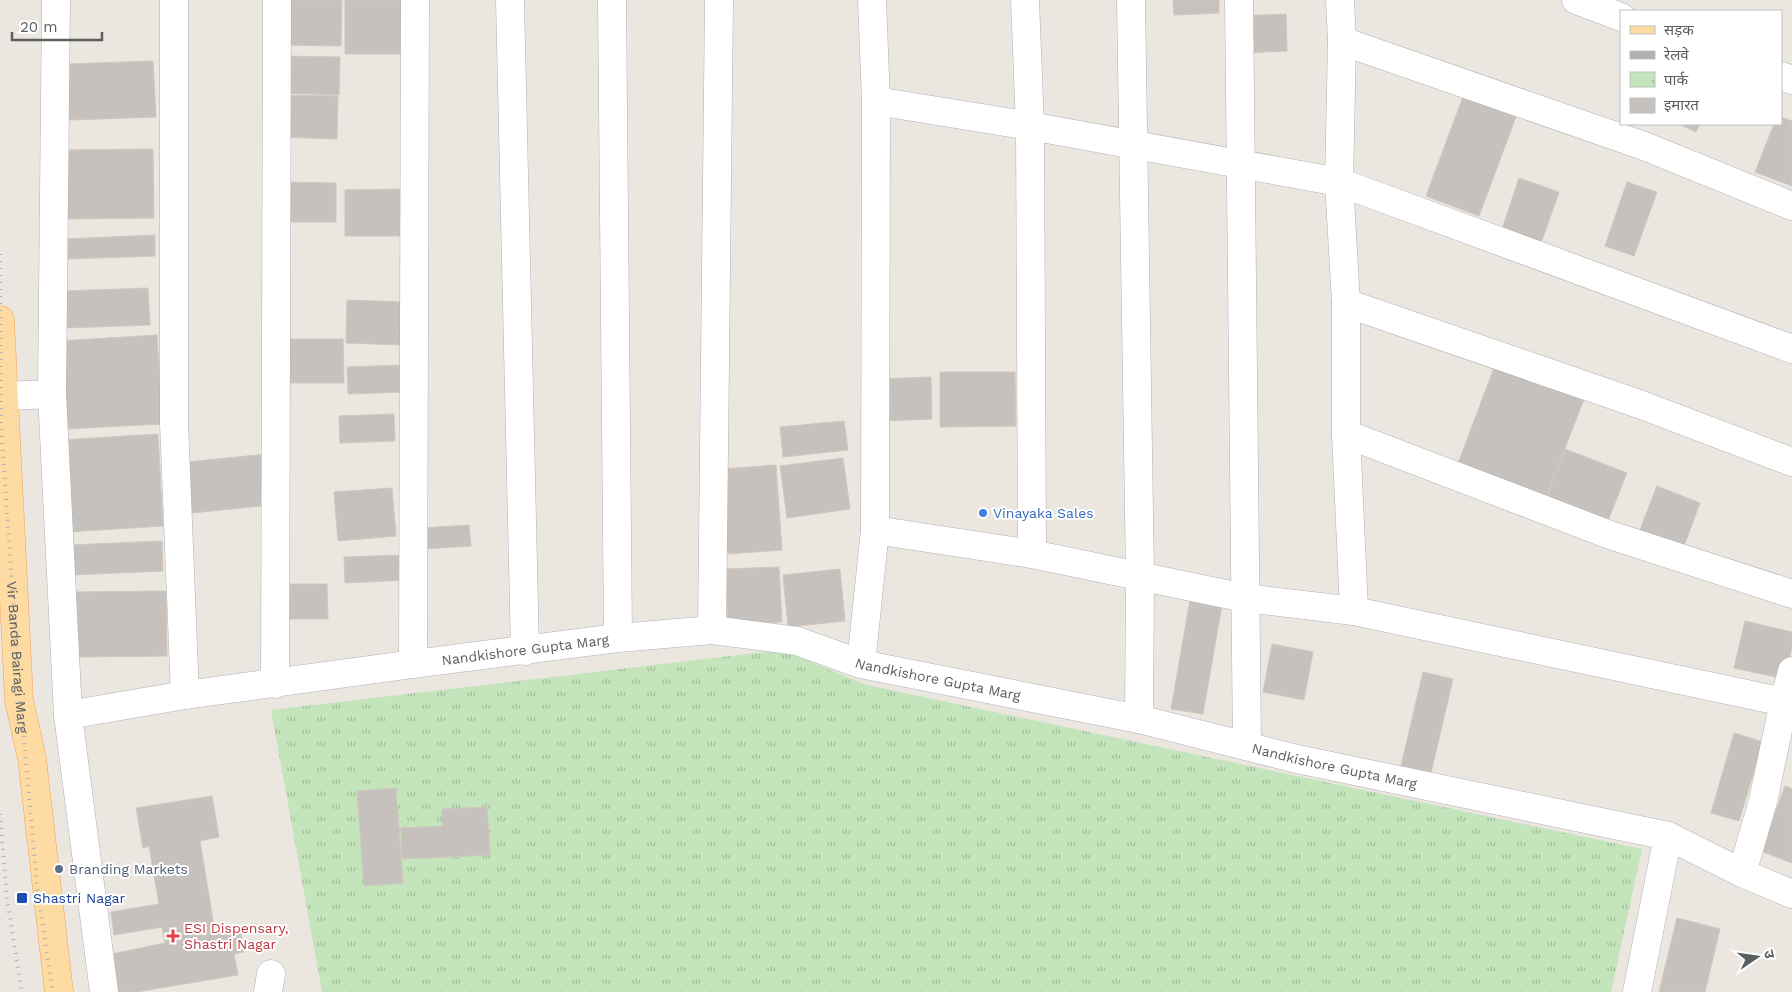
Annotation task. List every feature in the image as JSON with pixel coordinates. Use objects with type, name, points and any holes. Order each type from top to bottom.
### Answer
[{"type":"main road","name":"Vir Banda Bairagi Marg","points":[[0,320],[19,700],[32,759],[59,992]]},
{"type":"street","points":[[56,0],[52,394],[68,715],[104,992]]},
{"type":"street","points":[[174,0],[174,423],[185,695]]},
{"type":"street","points":[[275,684],[277,0]]},
{"type":"street","points":[[413,664],[415,0]]},
{"type":"street","points":[[510,0],[525,651]]},
{"type":"street","points":[[612,0],[618,638]]},
{"type":"street","points":[[712,630],[719,0]]},
{"type":"street","points":[[861,664],[875,530],[876,101],[872,0]]},
{"type":"street","points":[[1025,0],[1030,126],[1032,554]]},
{"type":"street","points":[[1131,0],[1140,578],[1139,719]]},
{"type":"street","points":[[1239,0],[1247,746]]},
{"type":"street","points":[[1340,0],[1342,41],[1339,182],[1346,302],[1346,434],[1354,611]]},
{"type":"street","points":[[1576,0],[1620,17]]},
{"type":"street","points":[[1342,41],[1644,146],[1792,206]]},
{"type":"street","points":[[876,101],[1030,126],[1339,182],[1792,349]]},
{"type":"street","points":[[1346,302],[1640,404],[1792,462]]},
{"type":"street","points":[[4,396],[52,394]]},
{"type":"street","points":[[1346,434],[1610,535],[1792,594]]},
{"type":"street","points":[[875,530],[1032,554],[1140,578],[1245,598],[1354,611],[1784,702]]},
{"type":"street","name":"Nandkishore Gupta Marg","points":[[68,715],[185,695],[413,664],[618,638],[712,630],[797,641],[861,664],[1139,719],[1247,746],[1668,836],[1742,873],[1792,894]]},
{"type":"street","points":[[1742,873],[1764,801],[1792,672]]},
{"type":"street","points":[[1637,992],[1668,836]]},
{"type":"green space","points":[[782,650],[867,685],[1642,849],[1611,992],[322,992],[271,710]]},
{"type":"building","points":[[284,0],[342,0],[341,46],[283,45]]},
{"type":"building","points":[[345,0],[402,0],[401,54],[345,54]]},
{"type":"building","points":[[1173,0],[1219,0],[1219,13],[1174,15]]},
{"type":"building","points":[[1286,14],[1287,51],[1243,53],[1241,16]]},
{"type":"building","points":[[282,56],[340,57],[339,95],[281,93]]},
{"type":"building","points":[[153,61],[156,117],[69,120],[68,64]]},
{"type":"building","points":[[1464,94],[1517,114],[1479,216],[1426,196]]},
{"type":"building","points":[[281,95],[338,96],[337,139],[280,137]]},
{"type":"building","points":[[1782,117],[1792,121],[1792,186],[1755,172],[1774,125],[1782,125]]},
{"type":"building","points":[[1681,125],[1700,125],[1696,132]]},
{"type":"building","points":[[153,149],[154,218],[63,219],[62,150]]},
{"type":"building","points":[[1519,178],[1559,192],[1541,243],[1502,229]]},
{"type":"building","points":[[282,182],[336,183],[336,222],[282,222]]},
{"type":"building","points":[[1627,182],[1657,192],[1634,256],[1605,246]]},
{"type":"building","points":[[402,189],[403,236],[345,236],[345,190]]},
{"type":"building","points":[[155,235],[155,256],[67,259],[66,239]]},
{"type":"building","points":[[148,288],[150,325],[65,328],[64,291]]},
{"type":"building","points":[[347,300],[403,302],[401,345],[346,343]]},
{"type":"building","points":[[157,335],[162,424],[64,429],[59,341]]},
{"type":"building","points":[[288,339],[343,339],[344,383],[288,383]]},
{"type":"building","points":[[1497,360],[1586,394],[1545,500],[1457,466]]},
{"type":"building","points":[[404,365],[405,392],[348,394],[347,367]]},
{"type":"building","points":[[940,372],[1015,372],[1016,426],[940,427]]},
{"type":"building","points":[[931,377],[932,419],[880,421],[879,379]]},
{"type":"building","points":[[394,414],[395,441],[340,443],[339,416]]},
{"type":"building","points":[[844,421],[848,450],[783,457],[780,427]]},
{"type":"building","points":[[158,434],[163,526],[68,532],[62,440]]},
{"type":"building","points":[[1565,449],[1627,473],[1605,528],[1544,505]]},
{"type":"building","points":[[267,454],[272,505],[182,514],[177,463]]},
{"type":"building","points":[[843,458],[850,509],[787,518],[780,466]]},
{"type":"building","points":[[776,465],[782,550],[728,554],[722,469]]},
{"type":"building","points":[[1657,486],[1700,503],[1681,554],[1637,537]]},
{"type":"building","points":[[392,488],[396,536],[338,541],[334,492]]},
{"type":"building","points":[[469,525],[471,546],[423,549],[421,528]]},
{"type":"building","points":[[162,541],[163,571],[71,575],[70,545]]},
{"type":"building","points":[[405,555],[406,580],[345,583],[344,557]]},
{"type":"building","points":[[779,567],[782,622],[728,624],[725,569]]},
{"type":"building","points":[[840,569],[845,621],[788,627],[783,575]]},
{"type":"building","points":[[280,584],[327,584],[328,619],[281,619]]},
{"type":"building","points":[[166,591],[167,656],[76,657],[75,592]]},
{"type":"building","points":[[1190,600],[1222,605],[1203,714],[1171,709]]},
{"type":"building","points":[[1745,621],[1792,632],[1792,646],[1785,679],[1734,668]]},
{"type":"building","points":[[1272,644],[1313,652],[1304,700],[1263,692]]},
{"type":"building","points":[[1423,672],[1453,679],[1431,773],[1401,766]]},
{"type":"building","points":[[1734,733],[1763,742],[1739,821],[1711,813]]},
{"type":"building","points":[[1785,786],[1792,789],[1792,863],[1761,851]]},
{"type":"building","points":[[396,788],[403,883],[364,886],[357,791]]},
{"type":"building","points":[[212,796],[219,837],[200,841],[215,932],[240,928],[244,952],[234,954],[238,975],[136,992],[118,992],[115,970],[107,955],[165,943],[162,927],[114,935],[111,912],[159,904],[149,846],[143,848],[136,808]]},
{"type":"building","points":[[487,807],[490,855],[402,859],[401,828],[443,826],[442,809]]},
{"type":"building","points":[[1677,918],[1720,929],[1705,992],[1659,992]]},
{"type":"railway","points":[[0,254],[1,426],[19,685],[38,895],[53,992]]},
{"type":"railway","points":[[0,814],[7,899],[22,992]]},
{"type":"place","name":"Vinayaka Sales","points":[[983,513]]},
{"type":"place","name":"Branding Markets","points":[[59,869]]},
{"type":"place","name":"Shastri Nagar","points":[[22,898]]},
{"type":"place","name":"ESI Dispensary, Shastri Nagar","points":[[173,936]]}]
